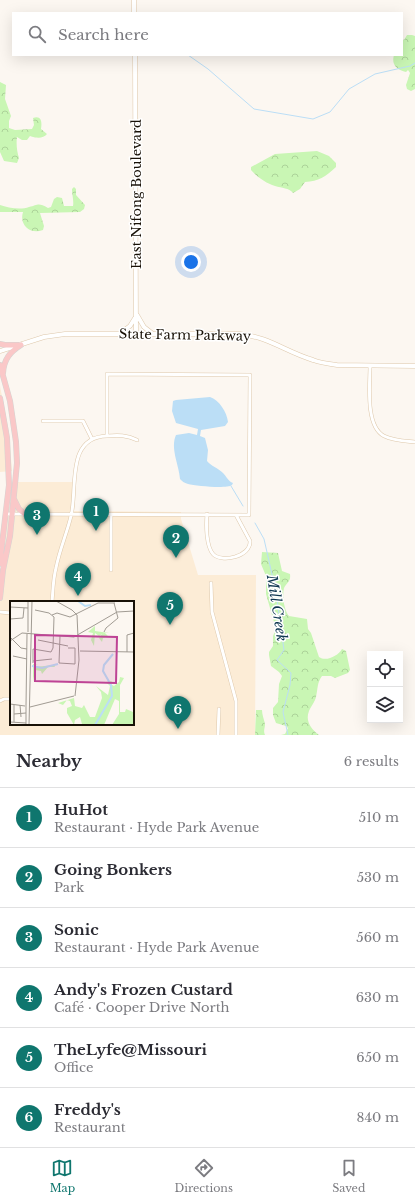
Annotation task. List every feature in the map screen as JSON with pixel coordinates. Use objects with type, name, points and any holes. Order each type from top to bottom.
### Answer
[{"type":"main road","points":[[0,344],[21,345]]},
{"type":"main road","points":[[3,375],[7,356],[21,345]]},
{"type":"main road","points":[[0,365],[10,401],[16,442],[17,463],[10,536],[3,570],[0,598]]},
{"type":"main road","points":[[0,398],[7,438],[8,485],[2,553],[3,570]]},
{"type":"main road","points":[[13,498],[19,510],[25,514]]},
{"type":"street","points":[[134,0],[134,12]]},
{"type":"street","name":"East Nifong Boulevard","points":[[135,56],[136,334]]},
{"type":"street","points":[[119,334],[133,323],[136,314]]},
{"type":"street","points":[[136,314],[143,326],[153,334]]},
{"type":"street","name":"State Farm Parkway","points":[[0,351],[44,337],[65,334],[240,334],[268,340],[314,361],[337,365],[415,366]]},
{"type":"street","points":[[370,366],[371,417],[376,427],[383,436],[399,441],[415,442]]},
{"type":"street","points":[[5,514],[249,515],[250,375],[107,374],[107,436]]},
{"type":"street","points":[[43,421],[83,421],[92,439]]},
{"type":"street","points":[[52,601],[55,569],[72,514],[77,460],[82,448],[92,439],[101,436],[129,436],[136,440]]},
{"type":"street","points":[[111,514],[111,570]]},
{"type":"street","points":[[207,514],[206,533],[212,554],[218,558],[226,558],[244,554],[249,549],[250,541],[236,515]]},
{"type":"street","points":[[210,584],[212,612],[236,701],[236,735]]},
{"type":"street","points":[[0,612],[10,613]]},
{"type":"street","points":[[0,696],[4,699]]},
{"type":"street","points":[[0,701],[10,699]]},
{"type":"street","points":[[218,709],[218,735]]},
{"type":"shaded area","points":[[0,386],[9,432],[12,471],[0,472]]},
{"type":"shaded area","points":[[12,482],[76,482],[74,511],[181,512],[181,519],[198,575],[256,575],[255,735],[0,735],[0,570],[2,570]]},
{"type":"green space","points":[[407,35],[415,36],[415,89],[411,91],[407,89],[406,85],[410,73],[408,70],[406,72],[400,70],[393,62],[394,56],[403,56],[404,40]]},
{"type":"green space","points":[[0,82],[6,85],[5,99],[11,116],[9,128],[15,130],[32,129],[34,125],[33,118],[36,117],[40,119],[41,129],[47,134],[44,137],[39,138],[30,136],[27,140],[22,140],[17,137],[19,158],[17,163],[4,161],[0,152]]},
{"type":"green space","points":[[317,151],[329,156],[336,163],[336,167],[322,178],[305,182],[300,189],[293,193],[287,189],[275,186],[265,181],[251,170],[251,167],[275,154]]},
{"type":"green space","points":[[74,187],[76,189],[76,195],[85,205],[84,209],[80,212],[40,213],[44,226],[43,230],[34,231],[27,228],[24,225],[22,217],[23,212],[0,212],[0,205],[11,208],[26,208],[40,205],[48,208],[51,207],[54,199],[57,197],[62,198],[64,206],[73,206],[72,189]]},
{"type":"green space","points":[[262,552],[278,553],[282,571],[290,574],[289,580],[283,591],[286,610],[289,616],[307,619],[308,629],[311,633],[319,657],[328,659],[335,656],[342,649],[346,651],[350,670],[348,673],[335,678],[331,676],[322,676],[318,683],[315,699],[309,711],[308,721],[319,735],[281,735],[285,734],[288,728],[276,723],[273,715],[273,708],[278,702],[279,684],[282,676],[271,666],[269,655],[269,652],[273,646],[273,636],[276,629],[266,594],[266,576],[261,564]]},
{"type":"green space","points":[[256,710],[262,710],[265,724],[265,735],[255,735]]},
{"type":"water","points":[[210,397],[222,407],[228,422],[225,426],[201,430],[200,436],[205,438],[208,450],[207,461],[221,471],[233,483],[232,485],[224,487],[192,485],[182,481],[180,479],[174,451],[174,440],[176,435],[189,433],[197,435],[198,429],[176,423],[172,411],[173,401]]},
{"type":"waterway","points":[[189,56],[208,69],[254,109],[313,119],[330,112],[349,89],[375,74],[410,66],[415,63]]},
{"type":"waterway","name":"Mill Creek","points":[[231,486],[243,506]]},
{"type":"waterway","name":"Mill Creek","points":[[255,523],[264,539],[276,592],[284,650],[277,660],[291,673],[290,685],[283,712],[288,735]]},
{"type":"place","name":"HuHot","points":[[96,531]]},
{"type":"place","name":"Sonic","points":[[37,535]]},
{"type":"place","name":"Going Bonkers","points":[[176,558]]},
{"type":"place","name":"Andy's Frozen Custard","points":[[78,596]]},
{"type":"place","name":"TheLyfe@Missouri","points":[[170,625]]},
{"type":"place","name":"Freddy's","points":[[178,729]]}]
